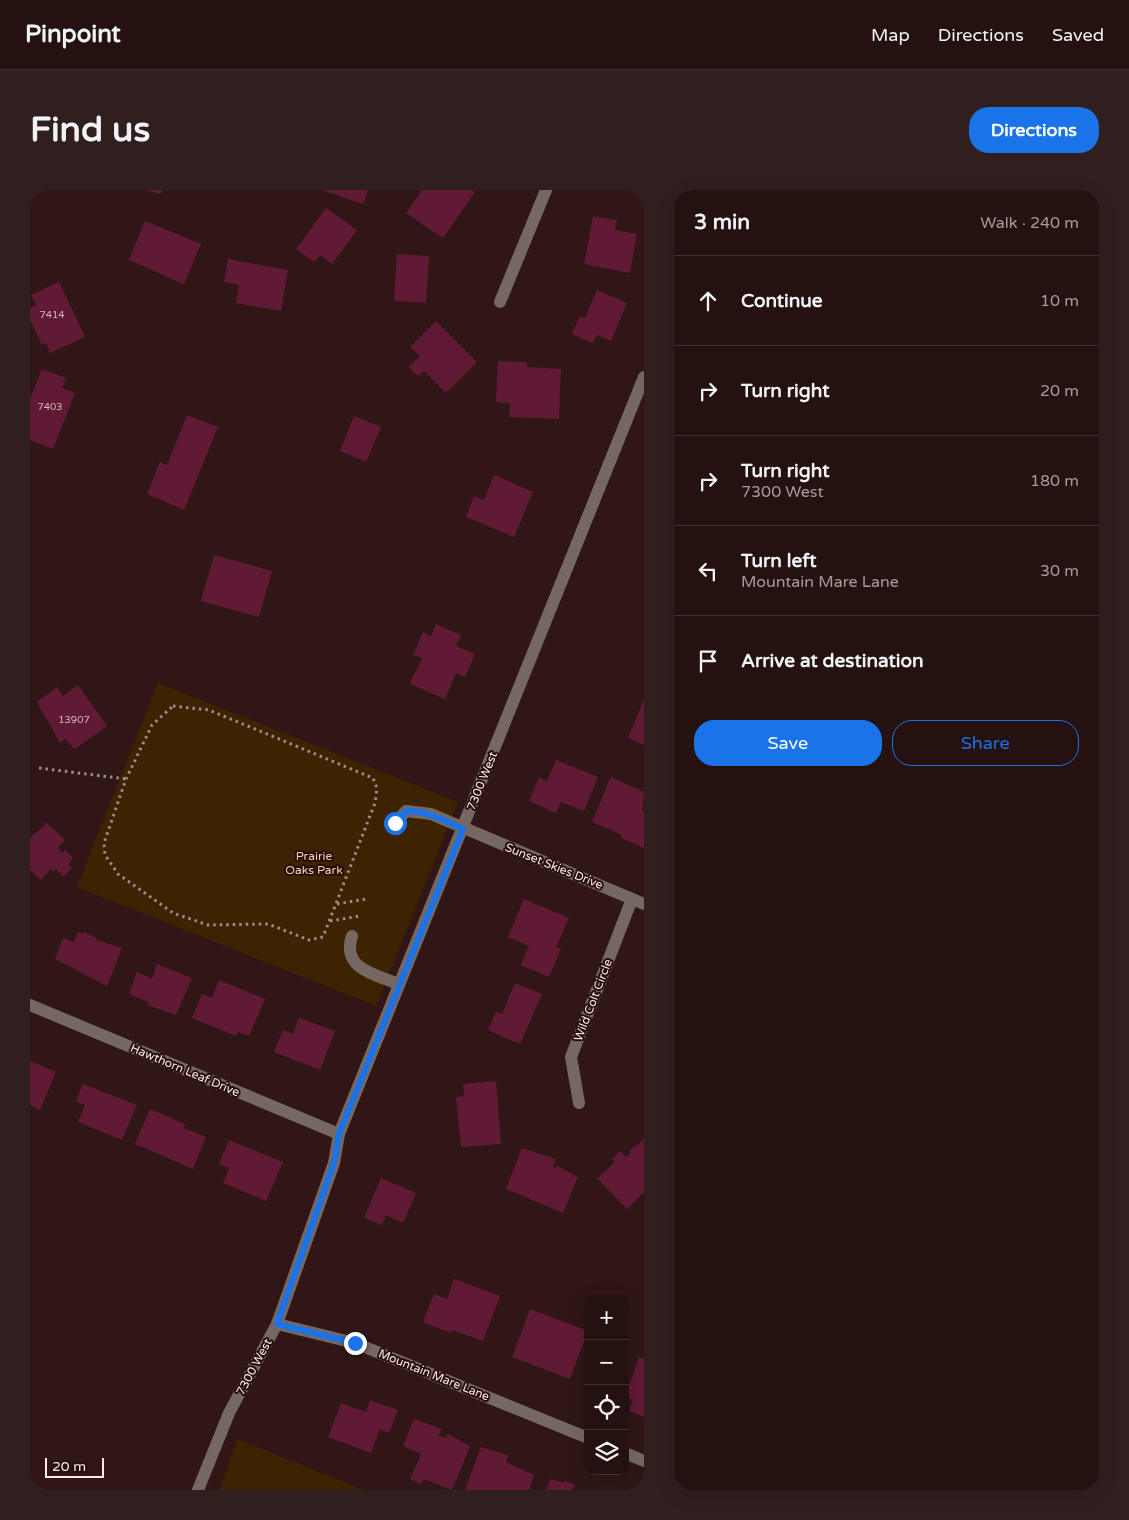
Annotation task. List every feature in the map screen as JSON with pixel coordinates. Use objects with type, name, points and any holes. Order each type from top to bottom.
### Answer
[{"type":"street","points":[[500,302],[546,190]]},
{"type":"street","name":"7300 West","points":[[198,1490],[229,1414],[277,1324],[334,1163],[339,1134],[644,377]]},
{"type":"street","name":"Sunset Skies Drive","points":[[395,823],[406,811],[430,814],[638,901]]},
{"type":"street","name":"Wild Colt Circle","points":[[579,1103],[571,1057],[638,901]]},
{"type":"street","points":[[352,936],[349,945],[352,960],[359,967],[399,984]]},
{"type":"street","name":"Hawthorn Leaf Drive","points":[[30,1005],[339,1134]]},
{"type":"street","name":"Mountain Mare Lane","points":[[277,1324],[355,1343],[584,1436]]},
{"type":"street","points":[[629,1455],[644,1461]]},
{"type":"path","points":[[174,706],[209,710],[373,778],[378,788],[376,803],[323,937],[308,940],[268,924],[208,925],[173,913],[118,874],[105,855],[104,843],[126,779],[152,725],[174,706]]},
{"type":"path","points":[[40,768],[126,779]]},
{"type":"path","points":[[336,904],[366,900]]},
{"type":"path","points":[[330,922],[360,916]]},
{"type":"green space","name":"Prairie Oaks Park","points":[[158,683],[458,802],[376,1006],[77,887]]},
{"type":"green space","points":[[237,1439],[364,1490],[220,1490]]},
{"type":"building","points":[[144,190],[162,190],[161,194]]},
{"type":"building","points":[[322,190],[368,190],[363,204]]},
{"type":"building","points":[[422,190],[471,190],[475,192],[443,238],[406,213]]},
{"type":"building","points":[[326,208],[357,230],[332,264],[320,255],[314,262],[296,249]]},
{"type":"building","points":[[593,216],[617,220],[615,230],[637,234],[630,273],[584,264]]},
{"type":"building","points":[[145,221],[201,244],[184,284],[129,260]]},
{"type":"building","points":[[397,254],[429,256],[426,303],[394,301]]},
{"type":"building","points":[[228,259],[288,270],[281,311],[236,303],[239,285],[224,282]]},
{"type":"building","points":[[59,282],[85,337],[50,353],[46,343],[42,345],[30,320],[30,308],[36,305],[31,295]]},
{"type":"building","points":[[597,290],[627,303],[611,341],[597,335],[593,343],[572,334],[580,316],[585,318]]},
{"type":"building","points":[[436,321],[477,362],[446,393],[424,371],[418,376],[409,367],[420,356],[410,347]]},
{"type":"building","points":[[498,361],[527,362],[527,367],[561,369],[559,419],[509,417],[510,403],[496,402]]},
{"type":"building","points":[[42,369],[66,378],[62,388],[75,393],[53,449],[30,440],[30,399]]},
{"type":"building","points":[[187,415],[218,427],[184,510],[147,494],[160,462],[167,465]]},
{"type":"building","points":[[354,416],[381,427],[366,462],[340,451]]},
{"type":"building","points":[[494,475],[533,492],[514,537],[466,517],[474,496],[484,500]]},
{"type":"building","points":[[214,555],[272,571],[259,617],[201,601]]},
{"type":"building","points":[[436,624],[461,635],[456,646],[475,654],[465,677],[456,673],[445,699],[410,684],[422,658],[413,655],[423,632],[431,636]]},
{"type":"building","points":[[78,685],[107,726],[75,749],[65,739],[60,743],[37,702],[57,687],[63,696]]},
{"type":"building","points":[[644,700],[644,745],[628,738]]},
{"type":"building","points":[[556,760],[598,777],[584,811],[561,802],[556,813],[529,801],[539,777],[547,781]]},
{"type":"building","points":[[611,777],[644,792],[642,810],[644,811],[644,848],[621,838],[622,835],[592,822]]},
{"type":"building","points":[[47,823],[65,840],[58,848],[62,853],[65,850],[73,858],[68,865],[72,868],[64,877],[56,869],[54,872],[51,869],[41,880],[30,870],[30,838]]},
{"type":"building","points":[[524,899],[569,918],[556,947],[561,949],[549,977],[521,965],[529,946],[508,937]]},
{"type":"building","points":[[78,932],[83,934],[84,932],[97,938],[96,940],[122,948],[107,986],[55,959],[63,938],[74,942]]},
{"type":"building","points":[[157,964],[192,978],[176,1015],[147,1005],[148,1002],[129,994],[137,972],[152,979]]},
{"type":"building","points":[[219,980],[265,999],[249,1036],[238,1032],[236,1036],[192,1018],[202,994],[212,998]]},
{"type":"building","points":[[515,983],[542,994],[520,1044],[488,1030],[496,1012],[502,1014]]},
{"type":"building","points":[[299,1018],[335,1031],[320,1070],[274,1052],[283,1030],[293,1034]]},
{"type":"building","points":[[30,1061],[56,1072],[40,1110],[30,1105]]},
{"type":"building","points":[[496,1081],[501,1144],[461,1147],[456,1097],[464,1096],[463,1084]]},
{"type":"building","points":[[83,1084],[137,1105],[122,1140],[78,1122],[85,1105],[76,1101]]},
{"type":"building","points":[[150,1109],[185,1124],[184,1128],[206,1137],[193,1169],[135,1144]]},
{"type":"building","points":[[644,1139],[644,1192],[627,1209],[596,1177],[599,1177],[615,1162],[612,1159],[620,1151],[626,1157],[631,1153],[629,1151]]},
{"type":"building","points":[[229,1140],[283,1162],[266,1201],[223,1183],[229,1168],[219,1164]]},
{"type":"building","points":[[522,1148],[556,1159],[553,1167],[556,1168],[557,1166],[578,1177],[563,1213],[506,1189]]},
{"type":"building","points":[[381,1178],[416,1193],[403,1223],[386,1215],[382,1225],[364,1218]]},
{"type":"building","points":[[454,1279],[500,1296],[483,1341],[452,1330],[451,1333],[423,1322],[434,1294],[447,1299]]},
{"type":"building","points":[[530,1309],[584,1329],[584,1342],[570,1379],[512,1357]]},
{"type":"building","points":[[639,1357],[644,1359],[644,1417],[629,1411],[633,1400],[629,1398],[629,1386]]},
{"type":"building","points":[[370,1400],[398,1410],[389,1433],[380,1429],[371,1453],[328,1437],[341,1403],[366,1412]]},
{"type":"building","points":[[414,1419],[442,1429],[438,1436],[446,1438],[448,1434],[470,1446],[452,1490],[424,1479],[421,1484],[410,1479],[421,1454],[403,1446]]},
{"type":"building","points":[[481,1447],[508,1455],[506,1462],[534,1475],[529,1490],[465,1490]]},
{"type":"building","points":[[551,1479],[575,1485],[572,1490],[546,1490]]},
{"type":"route","points":[[355,1343],[277,1324],[334,1163],[339,1134],[463,829],[430,814],[416,811],[406,811],[395,823]]}]
